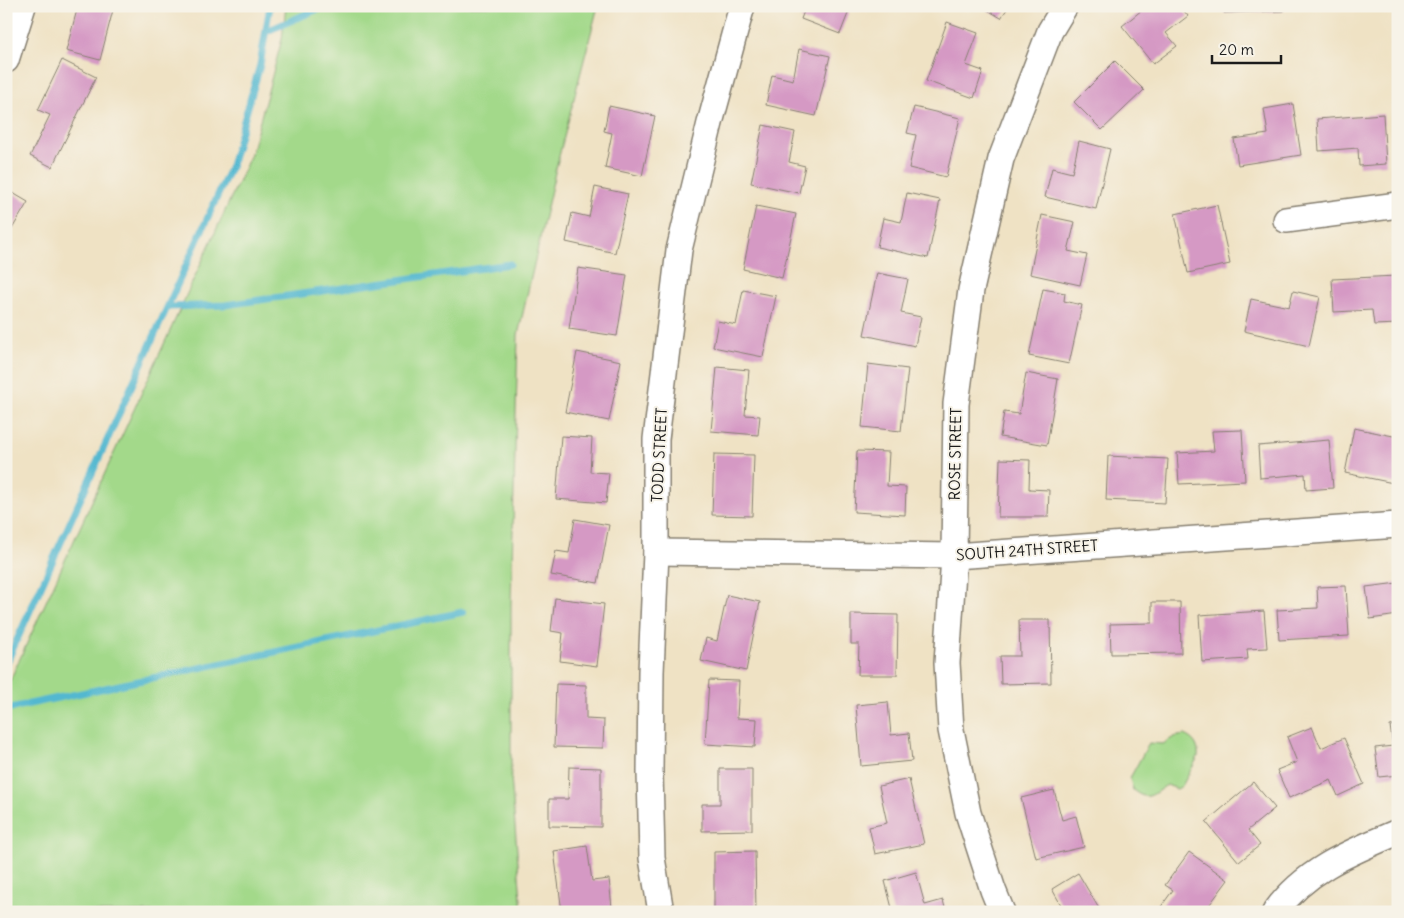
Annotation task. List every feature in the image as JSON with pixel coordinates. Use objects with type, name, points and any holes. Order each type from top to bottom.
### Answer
[{"type":"street","points":[[6,60],[22,6]]},
{"type":"street","name":"TODD STREET","points":[[661,912],[652,858],[650,772],[651,672],[656,552],[656,439],[679,250],[710,123],[742,6]]},
{"type":"street","name":"ROSE STREET","points":[[1002,912],[992,890],[968,813],[951,730],[947,663],[954,556],[956,404],[971,290],[1001,159],[1050,31],[1065,6]]},
{"type":"street","points":[[1286,220],[1398,205]]},
{"type":"street","name":"SOUTH 24TH STREET","points":[[656,552],[954,556],[1398,526]]},
{"type":"street","points":[[1275,912],[1289,892],[1338,857],[1398,832]]},
{"type":"green space","points":[[286,6],[598,6],[556,168],[518,335],[511,605],[511,777],[522,912],[6,912],[6,689],[251,154],[282,39]]},
{"type":"green space","points":[[1184,735],[1195,743],[1198,749],[1198,757],[1182,786],[1177,789],[1167,785],[1154,794],[1147,796],[1138,794],[1133,790],[1130,778],[1149,743],[1163,744],[1174,737]]},
{"type":"building","points":[[78,6],[114,6],[100,60],[66,51]]},
{"type":"building","points":[[806,6],[851,6],[840,34],[801,19]]},
{"type":"building","points":[[981,6],[1009,6],[1001,18]]},
{"type":"building","points":[[1147,6],[1180,6],[1188,16],[1166,33],[1177,46],[1153,64],[1122,26]]},
{"type":"building","points":[[1223,6],[1283,6],[1284,11],[1224,13]]},
{"type":"building","points":[[947,22],[978,33],[966,65],[983,71],[974,98],[926,81]]},
{"type":"building","points":[[799,49],[830,56],[816,116],[766,105],[772,75],[793,80]]},
{"type":"building","points":[[62,60],[96,77],[52,167],[30,156],[50,115],[38,110]]},
{"type":"building","points":[[1115,61],[1144,90],[1102,130],[1074,102]]},
{"type":"building","points":[[1293,104],[1301,155],[1238,165],[1234,139],[1268,134],[1264,109]]},
{"type":"building","points":[[609,106],[655,116],[642,176],[605,168],[612,133],[604,131]]},
{"type":"building","points":[[914,107],[960,118],[946,177],[909,168],[916,135],[907,133]]},
{"type":"building","points":[[1383,114],[1386,164],[1359,166],[1358,148],[1319,151],[1317,119]]},
{"type":"building","points":[[763,125],[795,132],[789,162],[805,166],[799,193],[751,183]]},
{"type":"building","points":[[1079,141],[1110,149],[1096,209],[1045,197],[1052,168],[1072,173]]},
{"type":"building","points":[[595,187],[628,194],[615,253],[566,242],[572,213],[589,217]]},
{"type":"building","points":[[6,189],[28,202],[6,239]]},
{"type":"building","points":[[907,193],[940,200],[928,258],[877,247],[883,218],[901,222]]},
{"type":"building","points":[[1217,205],[1230,264],[1188,273],[1175,214]]},
{"type":"building","points":[[756,206],[796,214],[782,278],[743,269]]},
{"type":"building","points":[[1042,215],[1075,222],[1068,251],[1087,255],[1080,285],[1030,274]]},
{"type":"building","points":[[578,268],[627,275],[617,336],[569,329]]},
{"type":"building","points":[[877,273],[908,279],[901,313],[921,317],[915,346],[864,335]]},
{"type":"building","points":[[1397,276],[1398,324],[1374,325],[1372,310],[1334,312],[1332,279]]},
{"type":"building","points":[[1043,289],[1065,293],[1064,301],[1082,305],[1069,364],[1029,356]]},
{"type":"building","points":[[743,290],[776,296],[763,357],[713,347],[718,321],[736,325]]},
{"type":"building","points":[[1293,291],[1320,297],[1309,346],[1244,331],[1251,299],[1289,307]]},
{"type":"building","points":[[577,352],[621,361],[609,421],[565,412]]},
{"type":"building","points":[[868,364],[908,369],[901,431],[862,427]]},
{"type":"building","points":[[717,367],[749,370],[745,415],[760,416],[758,435],[711,431]]},
{"type":"building","points":[[1026,373],[1058,379],[1047,445],[1000,437],[1004,412],[1019,414]]},
{"type":"building","points":[[1354,428],[1398,437],[1398,484],[1345,473]]},
{"type":"building","points":[[1242,430],[1245,481],[1179,484],[1177,453],[1214,451],[1212,431]]},
{"type":"building","points":[[561,436],[592,438],[590,472],[609,473],[606,503],[556,499]]},
{"type":"building","points":[[1329,440],[1333,488],[1306,490],[1305,474],[1260,478],[1258,446]]},
{"type":"building","points":[[857,451],[889,452],[887,486],[906,487],[905,515],[854,512]]},
{"type":"building","points":[[714,454],[754,455],[752,516],[712,515]]},
{"type":"building","points":[[1108,456],[1168,459],[1165,503],[1106,500]]},
{"type":"building","points":[[1000,459],[1030,460],[1029,489],[1049,490],[1048,517],[998,517]]},
{"type":"building","points":[[575,519],[609,525],[598,583],[551,575],[556,551],[569,553]]},
{"type":"building","points":[[1398,583],[1398,615],[1370,619],[1366,587]]},
{"type":"building","points":[[1346,586],[1349,636],[1279,640],[1277,610],[1318,608],[1317,587]]},
{"type":"building","points":[[727,595],[760,602],[746,671],[701,661],[706,638],[717,641]]},
{"type":"building","points":[[555,598],[604,604],[597,666],[560,661],[563,633],[551,631]]},
{"type":"building","points":[[1152,602],[1180,602],[1181,653],[1111,654],[1110,624],[1152,623]]},
{"type":"building","points":[[1264,611],[1267,648],[1247,649],[1248,659],[1202,662],[1199,615]]},
{"type":"building","points":[[851,614],[898,615],[897,675],[858,675],[859,644],[851,644]]},
{"type":"building","points":[[1019,620],[1050,620],[1051,683],[1001,684],[1000,656],[1020,656]]},
{"type":"building","points":[[709,680],[739,681],[737,718],[757,719],[755,747],[705,744]]},
{"type":"building","points":[[556,684],[586,685],[586,719],[604,720],[603,748],[554,747]]},
{"type":"building","points":[[888,702],[891,735],[909,733],[912,761],[861,766],[856,705]]},
{"type":"building","points":[[1398,725],[1398,775],[1379,777],[1375,748],[1393,746],[1390,726]]},
{"type":"building","points":[[1312,727],[1321,748],[1344,738],[1364,784],[1338,796],[1331,780],[1289,798],[1277,770],[1297,762],[1287,737]]},
{"type":"building","points":[[569,767],[601,768],[601,827],[549,826],[549,799],[568,799]]},
{"type":"building","points":[[720,769],[752,769],[752,830],[702,831],[702,804],[720,804]]},
{"type":"building","points":[[909,779],[924,844],[875,854],[869,827],[887,823],[879,786]]},
{"type":"building","points":[[1253,782],[1275,808],[1248,830],[1260,845],[1239,862],[1206,822]]},
{"type":"building","points":[[1054,790],[1062,820],[1076,816],[1084,847],[1036,858],[1021,798]]},
{"type":"building","points":[[587,846],[592,881],[609,879],[612,908],[562,912],[554,851]]},
{"type":"building","points":[[755,851],[756,912],[714,912],[714,852]]},
{"type":"building","points":[[1189,852],[1228,880],[1204,912],[1166,912],[1160,908],[1173,890],[1165,885]]},
{"type":"building","points":[[916,872],[925,905],[943,900],[946,912],[893,912],[885,881]]},
{"type":"building","points":[[1078,873],[1101,912],[1065,912],[1052,889]]},
{"type":"waterway","points":[[6,664],[231,166],[260,65],[270,6]]},
{"type":"waterway","points":[[267,31],[325,6]]},
{"type":"waterway","points":[[168,307],[225,305],[510,264]]},
{"type":"waterway","points":[[6,709],[463,612]]}]
